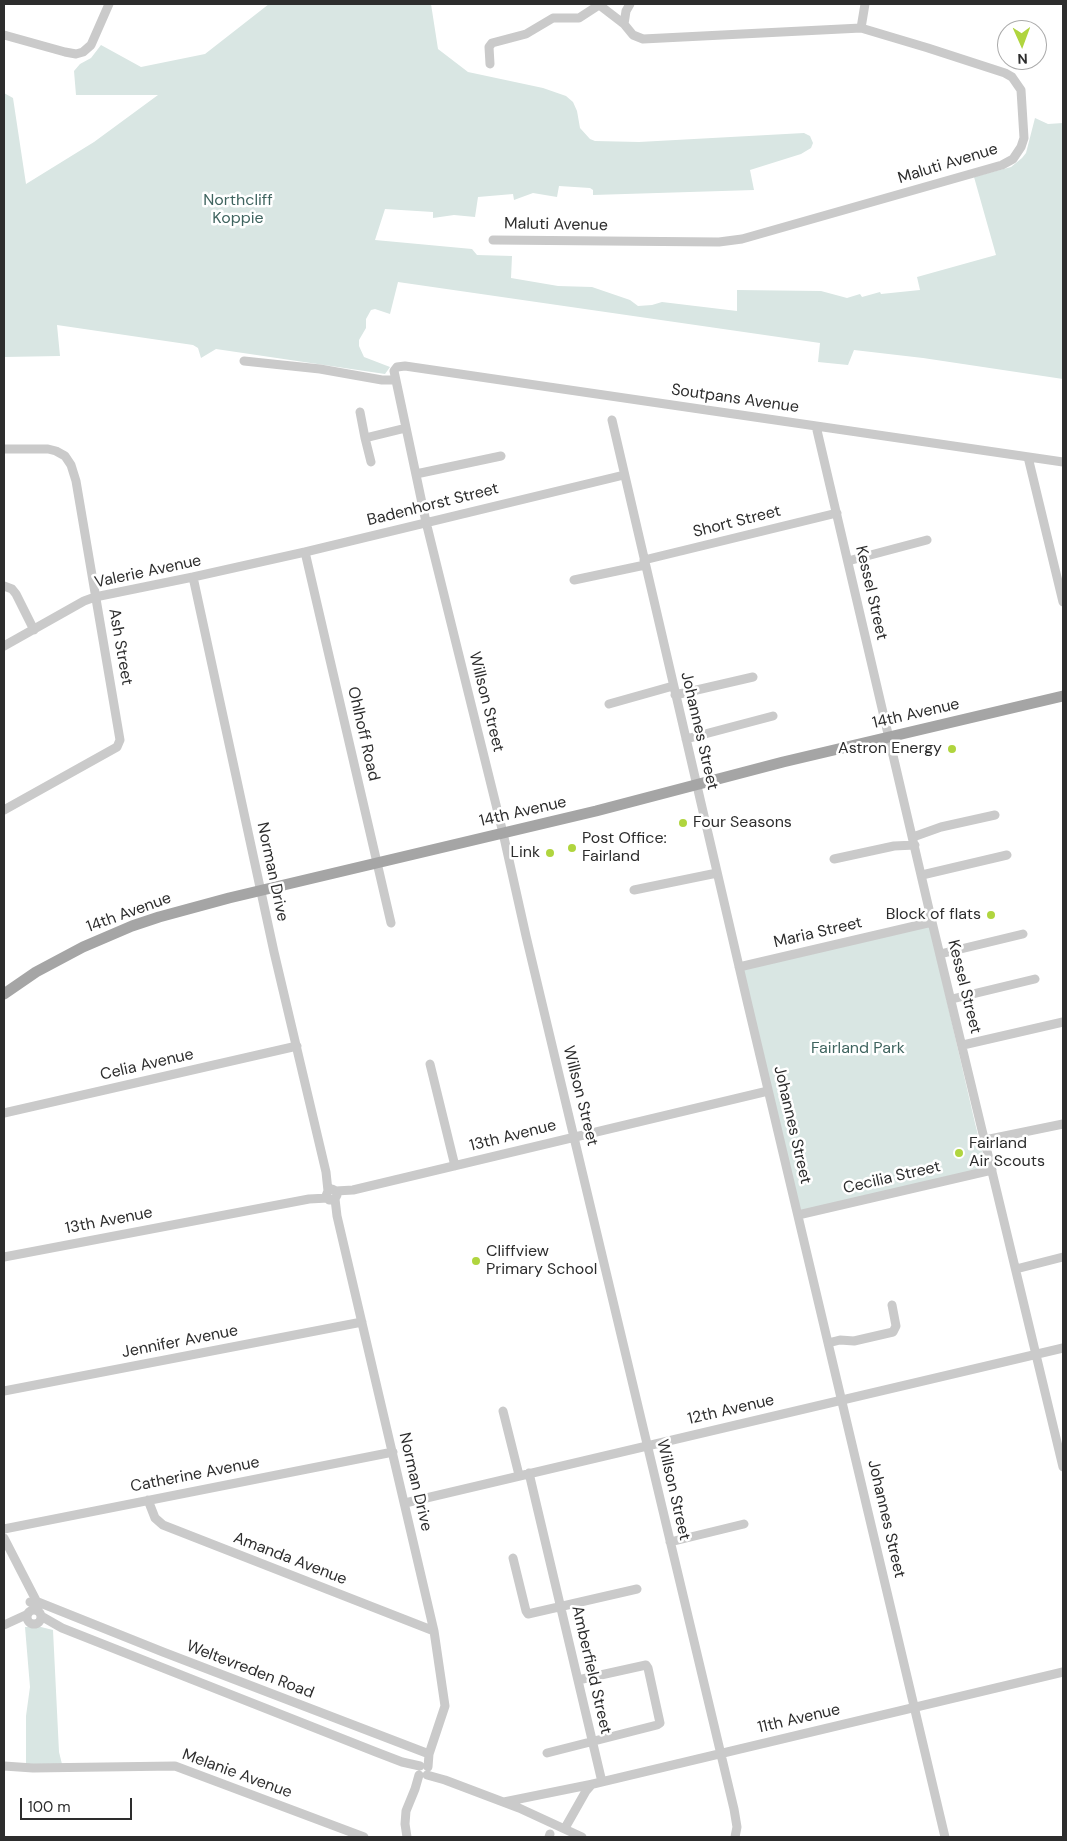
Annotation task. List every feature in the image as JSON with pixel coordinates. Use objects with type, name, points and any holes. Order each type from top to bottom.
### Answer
[{"type":"main road","name":"14th Avenue","points":[[4,994],[55,961],[132,926],[229,898],[596,811],[784,762],[1063,696]]},
{"type":"street","points":[[4,35],[72,54],[83,52],[91,45],[109,4]]},
{"type":"street","points":[[490,64],[489,47],[492,43],[526,34],[553,18],[579,18],[599,4]]},
{"type":"street","name":"Maluti Avenue","points":[[493,240],[731,241],[994,168],[1009,162],[1016,156],[1024,138],[1024,112],[1021,90],[1012,77],[928,48],[861,28],[648,40],[633,35],[624,24],[599,4]]},
{"type":"street","points":[[624,24],[626,12],[630,4]]},
{"type":"street","points":[[861,28],[864,4]]},
{"type":"street","points":[[244,361],[320,369],[382,380],[395,380]]},
{"type":"street","name":"Soutpans Avenue","points":[[395,380],[394,371],[402,366],[1063,462]]},
{"type":"street","name":"Willson Street","points":[[395,380],[426,522],[503,833],[721,1753],[736,1818],[735,1837]]},
{"type":"street","points":[[360,412],[371,462]]},
{"type":"street","name":"Johannes Street","points":[[612,420],[696,785],[946,1837]]},
{"type":"street","name":"Kessel Street","points":[[816,426],[932,922],[1063,1467]]},
{"type":"street","points":[[365,438],[406,428]]},
{"type":"street","name":"Ash Street","points":[[4,449],[48,449],[56,451],[65,456],[73,471],[120,735],[119,744],[106,753],[4,810]]},
{"type":"street","points":[[416,474],[501,456]]},
{"type":"street","points":[[1028,457],[1063,602]]},
{"type":"street","name":"Badenhorst Street","points":[[249,565],[624,475]]},
{"type":"street","name":"Short Street","points":[[574,580],[837,512]]},
{"type":"street","points":[[848,561],[927,540]]},
{"type":"street","name":"Ohlhoff Road","points":[[305,552],[391,923]]},
{"type":"street","name":"Valerie Avenue","points":[[4,646],[84,601],[96,597],[249,565]]},
{"type":"street","name":"Norman Drive","points":[[193,578],[261,891],[434,1631],[445,1706],[406,1816],[407,1837]]},
{"type":"street","points":[[4,586],[12,589],[16,594],[34,630]]},
{"type":"street","points":[[609,704],[753,678]]},
{"type":"street","points":[[686,739],[773,716]]},
{"type":"street","points":[[834,859],[914,841],[941,827],[995,815]]},
{"type":"street","points":[[922,875],[1007,855]]},
{"type":"street","points":[[634,890],[717,873]]},
{"type":"street","name":"Maria Street","points":[[739,967],[932,922]]},
{"type":"street","points":[[940,954],[1023,934]]},
{"type":"street","points":[[952,999],[1035,979]]},
{"type":"street","points":[[963,1045],[1063,1022]]},
{"type":"street","name":"Celia Avenue","points":[[4,1113],[297,1046]]},
{"type":"street","points":[[430,1064],[455,1166]]},
{"type":"street","name":"13th Avenue","points":[[4,1257],[332,1195],[768,1090]]},
{"type":"street","points":[[985,1140],[1063,1124]]},
{"type":"street","name":"Cecilia Street","points":[[798,1214],[992,1170]]},
{"type":"street","points":[[1016,1269],[1063,1257]]},
{"type":"street","points":[[828,1343],[840,1340],[852,1342],[892,1332],[896,1326],[892,1305]]},
{"type":"street","name":"Jennifer Avenue","points":[[4,1391],[362,1322]]},
{"type":"street","name":"12th Avenue","points":[[405,1503],[1063,1348]]},
{"type":"street","points":[[503,1411],[519,1475]]},
{"type":"street","name":"Catherine Avenue","points":[[4,1529],[393,1452]]},
{"type":"street","name":"Amberfield Street","points":[[529,1473],[592,1741],[597,1783]]},
{"type":"street","name":"Amanda Avenue","points":[[148,1500],[155,1518],[163,1525],[434,1631]]},
{"type":"street","points":[[670,1542],[744,1524]]},
{"type":"street","points":[[4,1538],[26,1585],[34,1612],[5,1624]]},
{"type":"street","points":[[513,1558],[527,1613],[637,1589]]},
{"type":"street","name":"Weltevreden Road","points":[[34,1612],[60,1612],[428,1755]]},
{"type":"street","name":"Weltevreden Road","points":[[34,1612],[62,1628],[504,1802],[582,1837]]},
{"type":"street","points":[[547,1753],[659,1725],[647,1665],[578,1680]]},
{"type":"street","name":"11th Avenue","points":[[504,1802],[597,1783],[1063,1672]]},
{"type":"street","name":"Melanie Avenue","points":[[4,1766],[33,1768],[175,1766],[364,1837]]},
{"type":"street","points":[[565,1828],[586,1791],[597,1783]]},
{"type":"green space","name":"Northcliff Koppie","points":[[269,4],[431,4],[438,49],[468,72],[543,88],[566,96],[573,102],[577,111],[580,128],[590,139],[595,141],[639,142],[804,133],[810,136],[813,143],[811,148],[801,154],[750,170],[754,190],[593,195],[593,190],[590,188],[559,186],[557,197],[533,193],[514,200],[513,194],[478,197],[475,217],[454,215],[433,218],[433,212],[385,209],[375,240],[472,249],[477,255],[512,256],[511,278],[558,286],[592,287],[630,300],[638,306],[662,302],[737,311],[737,290],[821,291],[847,298],[860,294],[862,297],[880,292],[881,294],[920,290],[917,277],[996,255],[974,177],[1011,167],[1022,158],[1026,153],[1035,118],[1048,124],[1063,123],[1063,379],[923,358],[854,350],[848,365],[818,362],[820,343],[398,282],[390,314],[375,309],[371,310],[366,319],[366,328],[359,340],[359,346],[364,357],[390,367],[385,374],[216,349],[201,358],[198,348],[193,345],[57,325],[60,356],[4,357],[4,93],[13,98],[26,184],[94,142],[158,95],[76,95],[74,71],[80,64],[91,58],[101,45],[141,67],[205,54]]},
{"type":"green space","name":"Fairland Park","points":[[929,924],[987,1171],[797,1212],[739,969]]},
{"type":"green space","points":[[25,1627],[41,1627],[53,1630],[59,1752],[62,1764],[26,1764],[26,1716],[30,1687]]},
{"type":"place","name":"Astron Energy","points":[[952,749]]},
{"type":"place","name":"Four Seasons","points":[[683,823]]},
{"type":"place","name":"Post Office: Fairland","points":[[572,848]]},
{"type":"place","name":"Link","points":[[550,853]]},
{"type":"place","name":"Block of flats","points":[[991,915]]},
{"type":"place","name":"Fairland Air Scouts","points":[[959,1153]]},
{"type":"place","name":"Cliffview Primary School","points":[[476,1261]]}]
